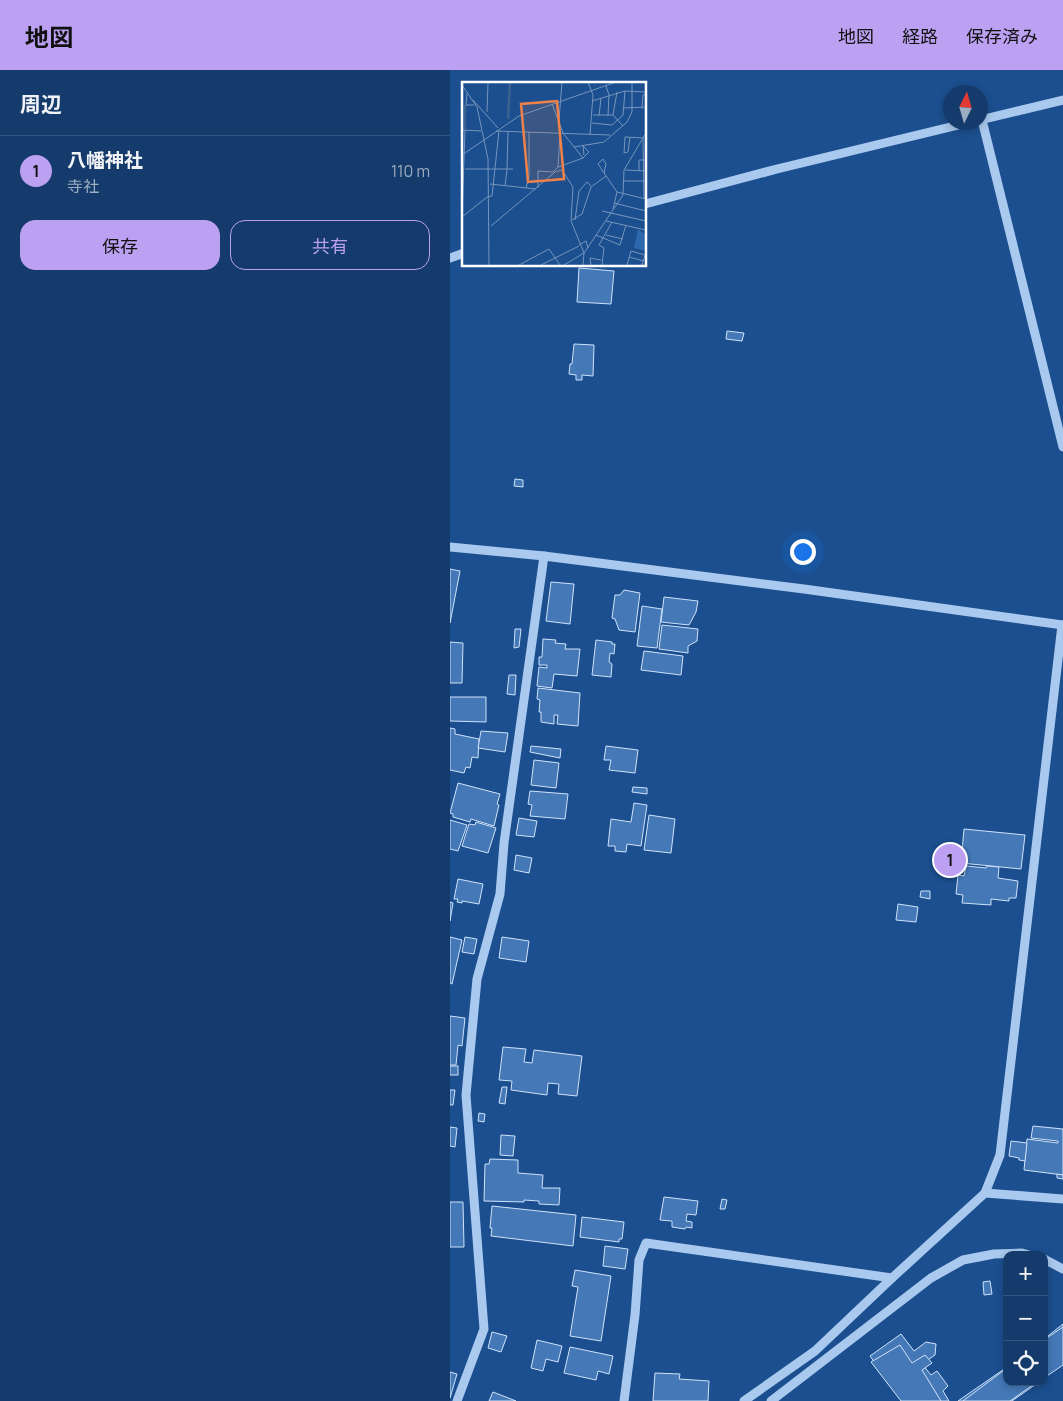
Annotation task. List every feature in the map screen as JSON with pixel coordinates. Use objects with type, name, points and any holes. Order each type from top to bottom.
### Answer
[{"type":"street","points":[[988,118],[1063,100]]},
{"type":"street","points":[[646,204],[777,169],[943,129]]},
{"type":"street","points":[[984,130],[1063,447]]},
{"type":"street","points":[[450,258],[462,254]]},
{"type":"street","points":[[1056,419],[1063,410]]},
{"type":"street","points":[[450,547],[544,556],[804,589],[1062,625],[1000,1155],[985,1193],[815,1351],[744,1401]]},
{"type":"street","points":[[458,1401],[484,1329],[466,1095],[477,979],[500,894],[504,843],[544,556]]},
{"type":"street","points":[[985,1193],[1063,1198]]},
{"type":"street","points":[[624,1401],[635,1315],[639,1260],[646,1243],[892,1278]]},
{"type":"street","points":[[771,1401],[931,1278],[963,1260],[1003,1254]]},
{"type":"street","points":[[1048,1261],[1063,1269]]},
{"type":"building","points":[[579,268],[614,271],[611,304],[577,302]]},
{"type":"building","points":[[727,331],[744,333],[742,341],[726,339]]},
{"type":"building","points":[[574,344],[594,345],[593,376],[582,375],[582,380],[576,380],[576,375],[569,374]]},
{"type":"building","points":[[515,479],[523,480],[523,487],[514,486]]},
{"type":"building","points":[[450,569],[460,571],[450,623]]},
{"type":"building","points":[[551,582],[574,584],[570,624],[546,621]]},
{"type":"building","points":[[624,590],[640,593],[635,632],[619,630],[615,619],[612,618],[615,595],[620,595]]},
{"type":"building","points":[[664,597],[698,601],[696,612],[689,625],[661,622]]},
{"type":"building","points":[[642,606],[662,609],[657,648],[637,646]]},
{"type":"building","points":[[662,625],[698,629],[697,641],[688,646],[688,653],[659,649]]},
{"type":"building","points":[[515,629],[521,629],[519,647],[514,648]]},
{"type":"building","points":[[543,639],[556,640],[555,643],[566,644],[565,649],[580,649],[577,676],[554,674],[552,688],[537,686],[539,667],[547,668],[547,665],[539,665],[539,657],[542,657]]},
{"type":"building","points":[[596,640],[615,644],[614,654],[610,653],[609,662],[612,664],[611,677],[592,675]]},
{"type":"building","points":[[450,642],[463,643],[462,683],[450,683]]},
{"type":"building","points":[[644,651],[683,656],[681,675],[641,670]]},
{"type":"building","points":[[509,675],[516,675],[515,695],[507,694]]},
{"type":"building","points":[[538,688],[580,693],[578,726],[557,724],[558,715],[554,715],[554,724],[541,722],[541,712],[539,712],[540,700],[537,699]]},
{"type":"building","points":[[450,697],[486,697],[486,722],[450,721]]},
{"type":"building","points":[[450,728],[455,729],[455,734],[479,739],[478,758],[472,757],[470,768],[466,767],[464,773],[450,770]]},
{"type":"building","points":[[481,731],[508,733],[505,752],[478,748]]},
{"type":"building","points":[[531,746],[561,749],[560,758],[530,752]]},
{"type":"building","points":[[606,746],[638,750],[635,773],[609,770],[611,760],[604,760]]},
{"type":"building","points":[[534,760],[559,763],[556,788],[531,785]]},
{"type":"building","points":[[458,783],[500,794],[494,826],[471,819],[470,822],[453,817],[453,814],[450,813]]},
{"type":"building","points":[[633,787],[647,788],[647,794],[632,792]]},
{"type":"building","points":[[530,791],[568,794],[565,819],[530,816],[532,805],[528,804]]},
{"type":"building","points":[[634,803],[647,805],[641,846],[627,844],[626,852],[615,851],[615,846],[608,846],[611,819],[631,822]]},
{"type":"building","points":[[649,815],[675,819],[671,853],[644,850]]},
{"type":"building","points":[[519,818],[537,821],[534,837],[516,835]]},
{"type":"building","points":[[450,820],[467,825],[458,851],[450,849]]},
{"type":"building","points":[[476,822],[496,828],[488,853],[462,846],[469,824],[475,825]]},
{"type":"building","points":[[964,829],[1025,835],[1021,869],[961,863]]},
{"type":"building","points":[[516,855],[532,858],[529,873],[514,870]]},
{"type":"building","points":[[966,866],[999,867],[998,878],[1018,881],[1016,898],[1009,898],[1009,901],[991,899],[991,905],[962,903],[963,895],[956,894],[958,875],[964,876]]},
{"type":"building","points":[[458,879],[483,884],[479,904],[457,902],[458,899],[454,899]]},
{"type":"building","points":[[921,891],[930,891],[930,899],[920,897]]},
{"type":"building","points":[[450,902],[453,903],[450,921]]},
{"type":"building","points":[[898,904],[918,907],[916,922],[896,920]]},
{"type":"building","points":[[450,937],[462,940],[452,984],[450,983]]},
{"type":"building","points":[[465,937],[477,939],[474,954],[462,952]]},
{"type":"building","points":[[502,937],[529,941],[526,962],[499,958]]},
{"type":"building","points":[[450,1016],[465,1018],[462,1046],[458,1045],[456,1065],[450,1065]]},
{"type":"building","points":[[503,1047],[526,1049],[524,1062],[532,1063],[534,1050],[582,1056],[577,1096],[558,1094],[559,1084],[548,1083],[547,1095],[511,1090],[512,1081],[499,1080]]},
{"type":"building","points":[[450,1066],[458,1066],[458,1075],[450,1075]]},
{"type":"building","points":[[502,1087],[507,1087],[505,1104],[499,1103]]},
{"type":"building","points":[[450,1090],[455,1090],[453,1105],[450,1105]]},
{"type":"building","points":[[479,1113],[485,1114],[484,1122],[478,1121]]},
{"type":"building","points":[[1033,1126],[1063,1129],[1063,1175],[1024,1170],[1027,1139],[1058,1143],[1058,1141],[1031,1138]]},
{"type":"building","points":[[450,1127],[457,1128],[455,1147],[450,1146]]},
{"type":"building","points":[[501,1135],[515,1136],[513,1156],[500,1155]]},
{"type":"building","points":[[1011,1141],[1027,1143],[1025,1161],[1009,1156]]},
{"type":"building","points":[[490,1159],[518,1160],[518,1173],[543,1175],[542,1188],[560,1188],[559,1205],[539,1204],[539,1201],[524,1200],[524,1202],[484,1201],[485,1164],[489,1164]]},
{"type":"building","points":[[1057,1174],[1063,1175],[1063,1179],[1057,1178]]},
{"type":"building","points":[[664,1197],[698,1201],[696,1215],[687,1214],[686,1221],[692,1222],[692,1228],[672,1227],[672,1221],[660,1220]]},
{"type":"building","points":[[722,1199],[727,1200],[725,1209],[720,1209]]},
{"type":"building","points":[[450,1202],[463,1202],[464,1247],[450,1247]]},
{"type":"building","points":[[492,1206],[576,1215],[573,1246],[491,1236]]},
{"type":"building","points":[[582,1217],[624,1222],[622,1239],[619,1239],[619,1242],[580,1237]]},
{"type":"building","points":[[605,1246],[628,1249],[625,1269],[603,1266]]},
{"type":"building","points":[[575,1270],[611,1276],[601,1341],[570,1336],[578,1287],[572,1286]]},
{"type":"building","points":[[990,1281],[992,1294],[984,1295],[983,1282]]},
{"type":"building","points":[[1063,1324],[1063,1363],[1048,1374],[1048,1341],[1048,1336]]},
{"type":"building","points":[[1063,1327],[1063,1365],[1048,1375],[1048,1341],[1048,1337]]},
{"type":"building","points":[[492,1332],[507,1336],[501,1352],[488,1348]]},
{"type":"building","points":[[901,1334],[914,1351],[926,1342],[936,1344],[935,1355],[922,1364],[931,1375],[937,1371],[948,1386],[943,1391],[949,1401],[902,1401],[870,1356]]},
{"type":"building","points":[[537,1340],[562,1346],[558,1362],[546,1359],[543,1371],[531,1368]]},
{"type":"building","points":[[900,1345],[912,1363],[925,1355],[932,1363],[922,1370],[941,1401],[901,1401],[871,1362]]},
{"type":"building","points":[[570,1347],[613,1356],[609,1374],[598,1371],[596,1380],[564,1373]]},
{"type":"building","points":[[1003,1370],[1003,1386],[1033,1386],[1012,1401],[958,1401]]},
{"type":"building","points":[[1003,1371],[1003,1386],[1031,1386],[1010,1401],[963,1401]]},
{"type":"building","points":[[450,1372],[457,1374],[450,1398]]},
{"type":"building","points":[[655,1373],[680,1374],[679,1379],[709,1381],[708,1401],[653,1401]]},
{"type":"building","points":[[493,1392],[516,1401],[489,1401]]},
{"type":"place","name":"八幡神社","points":[[950,860]]}]
